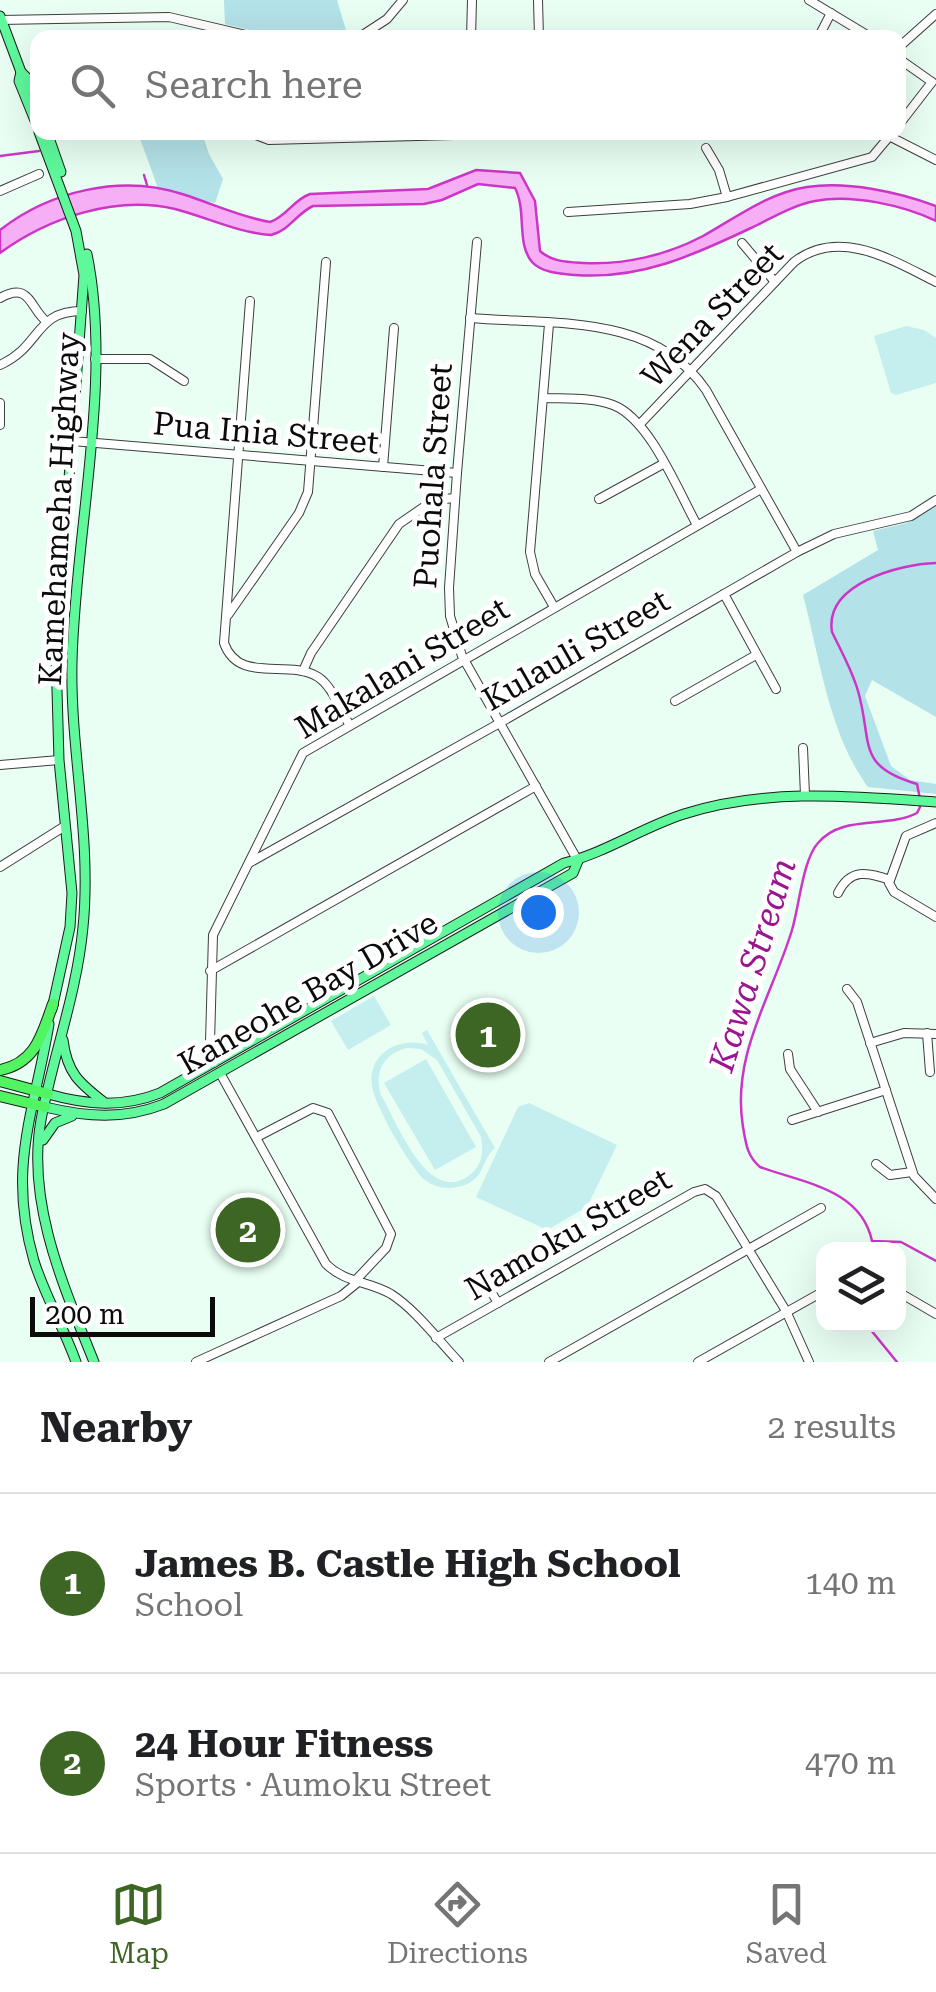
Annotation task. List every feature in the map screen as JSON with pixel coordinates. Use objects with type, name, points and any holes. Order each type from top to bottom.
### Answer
[{"type":"highway","points":[[0,1070],[24,1061],[33,1052],[53,1004]]},
{"type":"highway","points":[[0,1081],[43,1092]]},
{"type":"highway","points":[[0,1096],[39,1105]]},
{"type":"main road","name":"Kamehameha Highway","points":[[0,19],[30,85]]},
{"type":"main road","name":"Kamehameha Highway","points":[[21,72],[20,82],[30,109]]},
{"type":"main road","name":"Kamehameha Highway","points":[[42,140],[66,193]]},
{"type":"main road","name":"Kamehameha Highway","points":[[43,1092],[74,988],[83,928],[86,871],[72,656],[95,359],[90,266],[49,140]]},
{"type":"main road","name":"Kamehameha Highway","points":[[43,1092],[53,1004],[71,905],[59,760],[56,652],[82,311],[83,265],[76,220]]},
{"type":"main road","points":[[82,311],[95,314]]},
{"type":"main road","points":[[56,652],[72,656]]},
{"type":"main road","name":"Kaneohe Bay Drive","points":[[43,1092],[106,1104],[151,1097],[567,862],[578,861],[635,832],[687,813],[742,800],[804,796],[936,802]]},
{"type":"main road","points":[[65,826],[84,824]]},
{"type":"main road","name":"Kaneohe Bay Drive","points":[[39,1105],[77,1114],[111,1116],[143,1112],[174,1100],[573,873],[578,861]]},
{"type":"main road","points":[[499,900],[505,910]]},
{"type":"main road","points":[[57,984],[74,988]]},
{"type":"main road","points":[[62,1032],[70,1071],[106,1104]]},
{"type":"main road","points":[[214,1063],[220,1073]]},
{"type":"main road","points":[[25,1132],[43,1092]]},
{"type":"main road","points":[[0,1096],[22,1108],[26,1116],[20,1188],[34,1261],[76,1362]]},
{"type":"main road","points":[[39,1105],[40,1198],[54,1254],[94,1362]]},
{"type":"main road","points":[[40,1147],[55,1123],[77,1114]]},
{"type":"main road","points":[[34,1261],[54,1254]]},
{"type":"main road","points":[[84,1362],[89,1351]]},
{"type":"street","points":[[378,30],[404,0]]},
{"type":"street","points":[[471,30],[472,0]]},
{"type":"street","points":[[538,0],[539,30]]},
{"type":"street","points":[[808,0],[859,30]]},
{"type":"street","points":[[822,30],[832,13]]},
{"type":"street","points":[[906,41],[936,14]]},
{"type":"street","points":[[0,19],[169,17],[225,30]]},
{"type":"street","points":[[906,64],[934,83],[906,116]]},
{"type":"street","points":[[568,212],[690,204],[727,197],[808,172],[851,165],[872,157],[884,140]]},
{"type":"street","points":[[899,140],[936,160]]},
{"type":"street","points":[[706,148],[719,170],[727,197]]},
{"type":"street","points":[[0,191],[39,174]]},
{"type":"street","name":"Puohala Street","points":[[477,242],[449,606],[454,636],[464,658],[578,861]]},
{"type":"street","points":[[742,243],[775,282]]},
{"type":"street","name":"Wena Street","points":[[640,424],[806,254],[839,245],[866,250],[936,282]]},
{"type":"street","points":[[225,619],[301,509],[308,492],[326,262]]},
{"type":"street","points":[[0,298],[14,292],[25,295],[46,322]]},
{"type":"street","points":[[250,301],[226,648],[246,667],[303,671],[325,683],[349,724]]},
{"type":"street","points":[[0,364],[25,349],[58,313],[82,311]]},
{"type":"street","points":[[470,318],[605,328],[637,335],[667,350],[706,390],[797,552]]},
{"type":"street","points":[[548,324],[530,558],[554,607]]},
{"type":"street","points":[[383,468],[394,328]]},
{"type":"street","points":[[95,359],[150,360],[184,381]]},
{"type":"street","points":[[543,398],[605,402],[640,424],[697,525]]},
{"type":"street","points":[[0,403],[0,425]]},
{"type":"street","name":"Pua Inia Street","points":[[72,441],[457,474]]},
{"type":"street","points":[[599,499],[663,464]]},
{"type":"street","name":"Makalani Street","points":[[214,1063],[210,1042],[213,936],[303,753],[761,489]]},
{"type":"street","points":[[303,671],[311,653],[399,524],[434,500],[455,498]]},
{"type":"street","name":"Kulauli Street","points":[[247,864],[797,552],[834,534],[911,516],[936,500]]},
{"type":"street","points":[[724,594],[776,690]]},
{"type":"street","points":[[675,701],[756,655]]},
{"type":"street","points":[[803,748],[804,796]]},
{"type":"street","points":[[0,765],[59,760]]},
{"type":"street","points":[[210,971],[536,786]]},
{"type":"street","points":[[936,823],[906,836],[890,880],[894,892],[936,917]]},
{"type":"street","points":[[0,867],[65,826]]},
{"type":"street","points":[[263,832],[278,847]]},
{"type":"street","points":[[838,892],[846,880],[858,873],[890,880]]},
{"type":"street","points":[[847,989],[857,1002],[912,1172],[936,1200]]},
{"type":"street","points":[[870,1042],[904,1032],[932,1033],[930,1072]]},
{"type":"street","points":[[788,1054],[790,1069],[818,1112]]},
{"type":"street","points":[[220,1073],[324,1261],[335,1273],[392,1295],[459,1362]]},
{"type":"street","points":[[792,1120],[886,1090]]},
{"type":"street","points":[[196,1362],[341,1296],[386,1248],[391,1234],[328,1112],[312,1108],[257,1137]]},
{"type":"street","points":[[876,1164],[890,1175],[912,1172]]},
{"type":"street","name":"Namoku Street","points":[[436,1338],[708,1189],[716,1196],[786,1312],[809,1362]]},
{"type":"street","points":[[549,1362],[820,1208]]},
{"type":"street","points":[[480,1272],[498,1303]]},
{"type":"street","points":[[698,1362],[816,1295]]},
{"type":"street","points":[[906,1296],[936,1314]]},
{"type":"shaded area","points":[[224,0],[337,0],[346,30],[250,30],[225,24]]},
{"type":"shaded area","points":[[141,140],[204,140],[223,179],[215,203],[159,191]]},
{"type":"shaded area","points":[[476,170],[520,173],[535,201],[540,251],[566,262],[615,262],[675,249],[766,200],[807,187],[856,187],[906,196],[936,206],[936,221],[877,202],[815,201],[666,264],[622,274],[570,275],[546,271],[532,262],[524,246],[515,188],[478,184],[424,204],[313,206],[271,235],[152,205],[106,208],[39,229],[0,253],[0,230],[41,205],[87,190],[111,186],[159,188],[270,222],[310,194],[428,189]]},
{"type":"shaded area","points":[[906,326],[936,338],[936,383],[896,395],[891,393],[874,336]]},
{"type":"shaded area","points":[[936,506],[936,717],[872,680],[865,696],[891,766],[910,780],[936,784],[936,794],[868,787],[835,720],[803,595],[878,550],[873,531],[906,523]]},
{"type":"shaded area","points":[[374,996],[391,1025],[348,1050],[331,1021]]},
{"type":"shaded area","points":[[427,1030],[495,1148],[475,1179],[457,1187],[433,1185],[419,1174],[374,1095],[372,1074],[380,1056],[397,1045],[428,1045],[422,1033]],"holes":[[[407,1048],[421,1049],[437,1060],[481,1137],[478,1166],[456,1182],[441,1180],[428,1172],[405,1141],[381,1095],[379,1079],[386,1059]]]},
{"type":"shaded area","points":[[426,1059],[476,1147],[435,1170],[384,1083]]},
{"type":"shaded area","points":[[529,1103],[617,1145],[587,1207],[547,1230],[476,1197],[518,1107]]},
{"type":"waterway","points":[[0,156],[39,151]]},
{"type":"waterway","points":[[144,175],[147,185]]},
{"type":"waterway","name":"Kawa Stream","points":[[920,799],[917,784],[884,769],[870,750],[856,683],[832,632],[833,615],[840,601],[867,580],[903,567],[936,563]]},
{"type":"waterway","name":"Kawa Stream","points":[[920,807],[917,813],[905,818],[839,828],[813,850],[792,930],[748,1050],[741,1101],[746,1144],[760,1167],[828,1190],[843,1199],[866,1224],[872,1241],[901,1242],[936,1261]]},
{"type":"waterway","points":[[873,1332],[897,1362]]},
{"type":"place","name":"James B. Castle High School","points":[[488,1035]]},
{"type":"place","name":"24 Hour Fitness","points":[[248,1230]]}]
